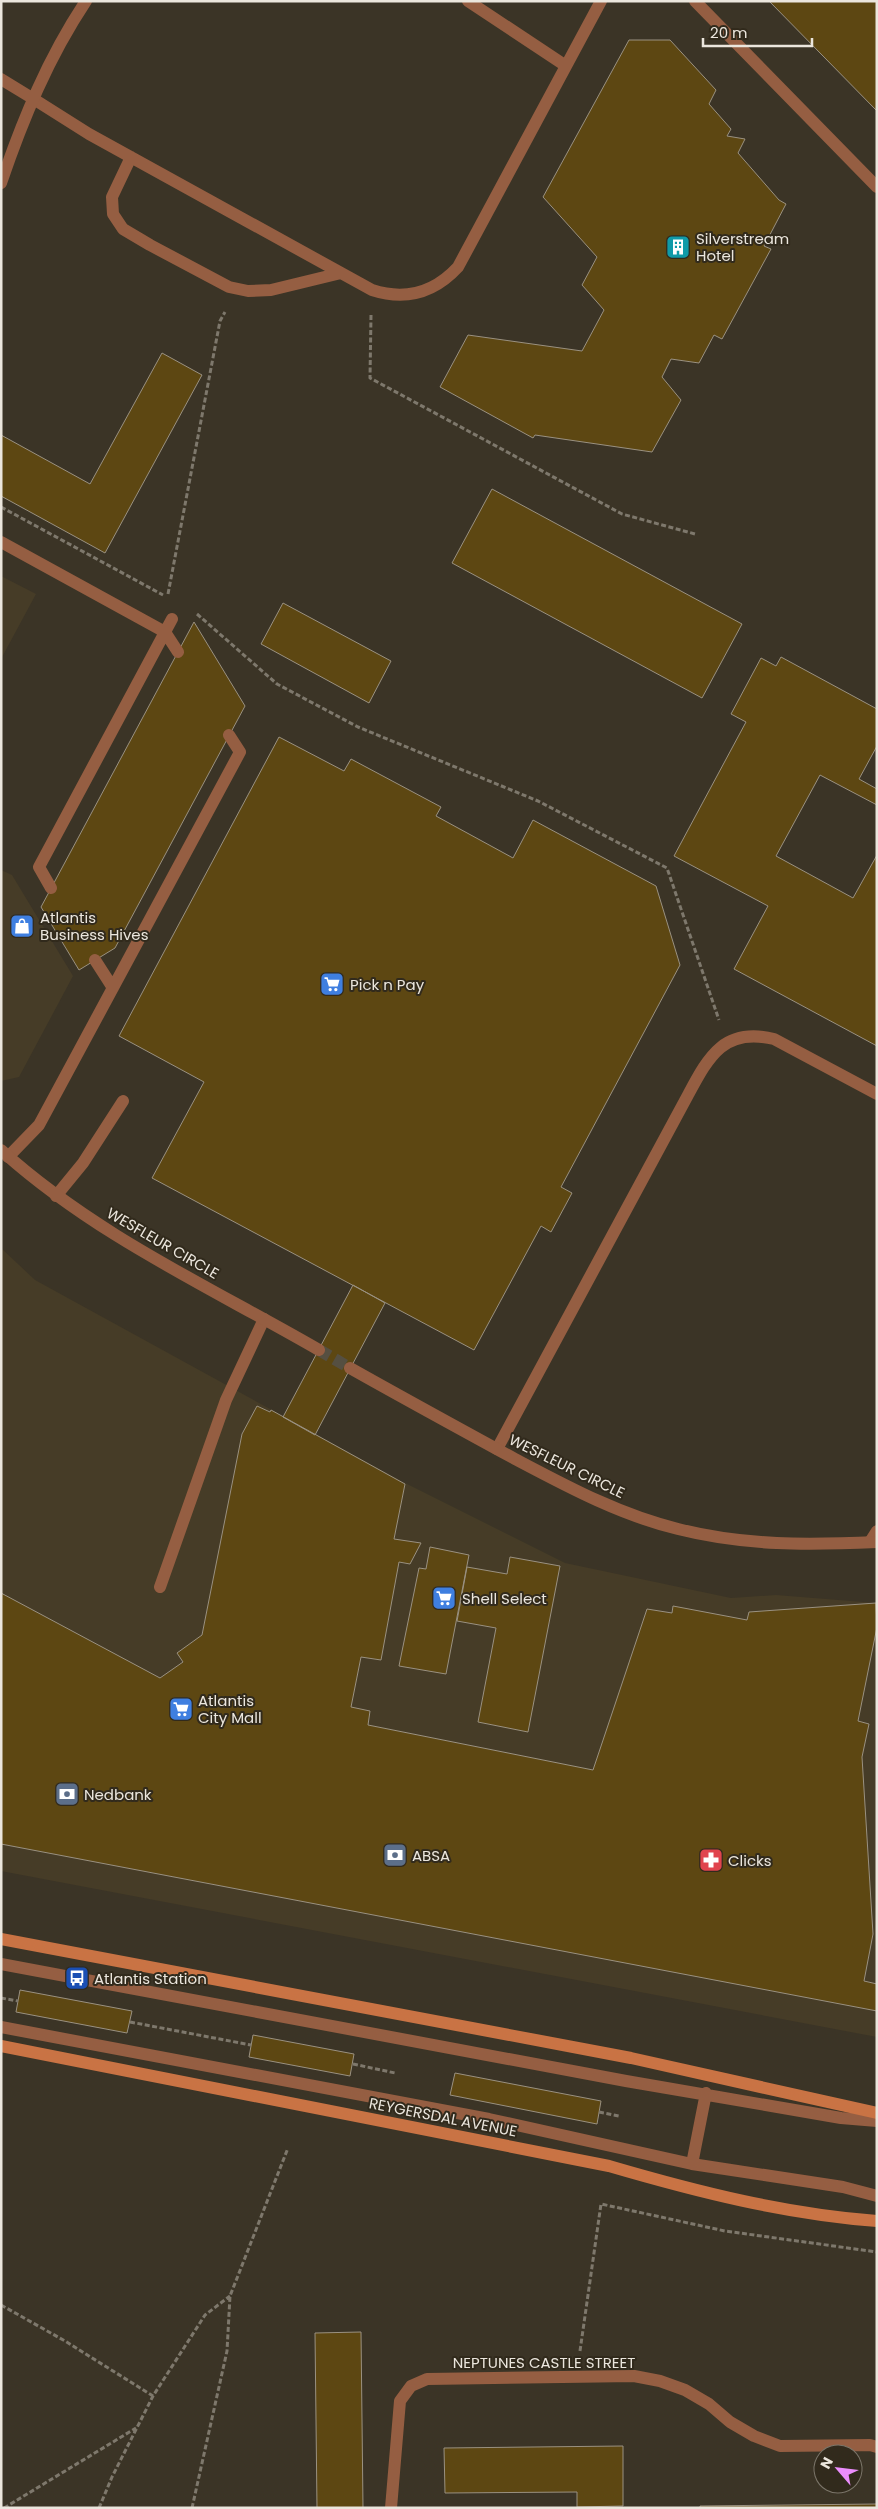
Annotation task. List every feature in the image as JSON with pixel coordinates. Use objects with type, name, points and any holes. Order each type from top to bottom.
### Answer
[{"type":"main road","points":[[1,1939],[631,2058],[877,2113]]},
{"type":"main road","name":"REYGERSDAL AVENUE","points":[[1,2046],[609,2166],[702,2193],[742,2201],[843,2218],[877,2221]]},
{"type":"street","points":[[1,183],[32,98],[51,59],[86,1]]},
{"type":"street","points":[[468,1],[566,66]]},
{"type":"street","points":[[1,79],[89,134],[372,290],[387,295],[418,294],[440,284],[458,267],[601,1]]},
{"type":"street","points":[[695,1],[877,187]]},
{"type":"street","points":[[131,157],[112,196],[113,214],[123,229],[144,241],[228,287],[238,290],[271,290],[341,273]]},
{"type":"street","points":[[1,542],[165,632],[178,652]]},
{"type":"street","points":[[51,888],[39,867],[172,619]]},
{"type":"street","points":[[5,1154],[39,1125],[240,752],[230,735]]},
{"type":"street","points":[[95,960],[113,988]]},
{"type":"street","points":[[497,1449],[706,1062],[726,1043],[745,1036],[760,1036],[774,1039],[877,1094]]},
{"type":"street","points":[[56,1196],[83,1163],[123,1101]]},
{"type":"street","name":"WESFLEUR CIRCLE","points":[[5,1154],[56,1196],[130,1245],[318,1350]]},
{"type":"street","points":[[160,1586],[226,1400],[264,1319]]},
{"type":"street","name":"WESFLEUR CIRCLE","points":[[350,1368],[497,1449],[599,1502],[677,1529],[769,1544],[795,1545],[875,1538]]},
{"type":"street","points":[[1,1964],[606,2077],[841,2118],[877,2121]]},
{"type":"street","points":[[1,2027],[489,2119],[692,2164],[843,2187],[877,2196]]},
{"type":"street","points":[[692,2164],[706,2093]]},
{"type":"street","name":"NEPTUNES CASTLE STREET","points":[[391,2508],[400,2401],[411,2386],[427,2380],[634,2376],[660,2381],[685,2390],[709,2404],[730,2422],[754,2436],[780,2446],[870,2445],[877,2447]]},
{"type":"path","points":[[172,619],[167,597],[220,321],[238,290]]},
{"type":"path","points":[[372,290],[370,378],[622,514],[695,534]]},
{"type":"path","points":[[277,684],[358,727],[538,801],[667,868],[726,1043]]},
{"type":"path","points":[[1,1998],[18,2002]]},
{"type":"path","points":[[130,2022],[251,2045]]},
{"type":"path","points":[[599,2112],[619,2116]]},
{"type":"path","points":[[192,2508],[227,2351],[230,2296],[288,2148]]},
{"type":"path","points":[[576,2377],[601,2204],[725,2231],[877,2252]]},
{"type":"path","points":[[99,2508],[153,2396],[205,2315],[230,2296]]},
{"type":"path","points":[[1,2305],[65,2341],[153,2396]]},
{"type":"path","points":[[4,2508],[137,2427]]},
{"type":"shaded area","points":[[1,576],[36,594],[1,659]]},
{"type":"shaded area","name":"Atlantis Business Hives","points":[[1,870],[12,875],[73,976],[19,1077],[1,1081]]},
{"type":"shaded area","name":"Atlantis City Mall","points":[[1,1248],[35,1280],[405,1483],[565,1563],[731,1598],[776,1595],[876,1603],[877,2037],[1,1871]]},
{"type":"building","points":[[769,1],[877,1],[877,110],[876,110]]},
{"type":"building","name":"Silverstream Hotel","points":[[629,40],[670,40],[716,90],[709,104],[731,129],[727,136],[745,139],[738,153],[779,200],[786,204],[764,246],[771,249],[722,339],[714,335],[699,363],[671,359],[662,377],[681,400],[652,452],[535,435],[533,438],[440,387],[468,335],[582,351],[604,310],[582,285],[597,257],[543,197]]},
{"type":"building","points":[[162,353],[202,375],[105,553],[1,496],[1,435],[90,484]]},
{"type":"building","points":[[492,489],[742,624],[702,698],[452,563]]},
{"type":"building","points":[[283,603],[391,661],[369,703],[261,644]]},
{"type":"building","points":[[194,622],[245,706],[115,948],[79,970],[41,907]]},
{"type":"building","points":[[781,657],[877,709],[877,746],[859,779],[877,789],[877,805],[820,775],[776,856],[853,898],[877,855],[877,1046],[734,969],[768,906],[674,856],[746,722],[731,714],[761,658],[776,666]]},
{"type":"building","points":[[279,737],[344,771],[351,759],[441,807],[436,816],[513,858],[533,820],[656,886],[680,965],[561,1187],[572,1193],[551,1232],[541,1226],[474,1350],[152,1178],[204,1082],[119,1036]]},
{"type":"building","points":[[353,1285],[385,1303],[315,1435],[283,1417]]},
{"type":"building","name":"Atlantis City Mall","points":[[257,1406],[270,1412],[271,1410],[405,1484],[394,1539],[421,1543],[410,1564],[399,1562],[381,1660],[361,1657],[351,1707],[370,1711],[368,1725],[593,1770],[647,1609],[672,1613],[673,1606],[747,1620],[749,1612],[876,1603],[877,1627],[858,1721],[869,1724],[862,1757],[873,1934],[864,1981],[877,1984],[877,2011],[1,1844],[1,1593],[160,1678],[183,1662],[177,1653],[202,1635],[242,1434]]},
{"type":"building","points":[[430,1547],[469,1555],[446,1674],[399,1666],[419,1568],[426,1569]]},
{"type":"building","points":[[510,1557],[560,1566],[528,1732],[478,1722],[496,1628],[457,1621],[467,1567],[507,1574]]},
{"type":"building","points":[[20,1990],[132,2011],[127,2033],[16,2012]]},
{"type":"building","points":[[253,2035],[354,2054],[350,2076],[249,2057]]},
{"type":"building","points":[[455,2073],[601,2101],[597,2124],[450,2095]]},
{"type":"building","points":[[361,2332],[363,2508],[317,2508],[315,2333]]},
{"type":"building","points":[[623,2446],[623,2506],[577,2507],[577,2492],[445,2493],[444,2448]]},
{"type":"building","points":[[877,2504],[877,2508],[700,2508],[700,2506]]},
{"type":"tunnel","points":[[319,1350],[350,1368]]},
{"type":"place","name":"Silverstream Hotel","points":[[678,247]]},
{"type":"place","name":"Atlantis Business Hives","points":[[22,926]]},
{"type":"place","name":"Pick n Pay","points":[[332,984]]},
{"type":"place","name":"Shell Select","points":[[444,1598]]},
{"type":"place","name":"Atlantis City Mall","points":[[181,1709]]},
{"type":"place","name":"Nedbank","points":[[67,1794]]},
{"type":"place","name":"ABSA","points":[[395,1855]]},
{"type":"place","name":"Clicks","points":[[711,1860]]},
{"type":"place","name":"Atlantis Station","points":[[77,1978]]}]
